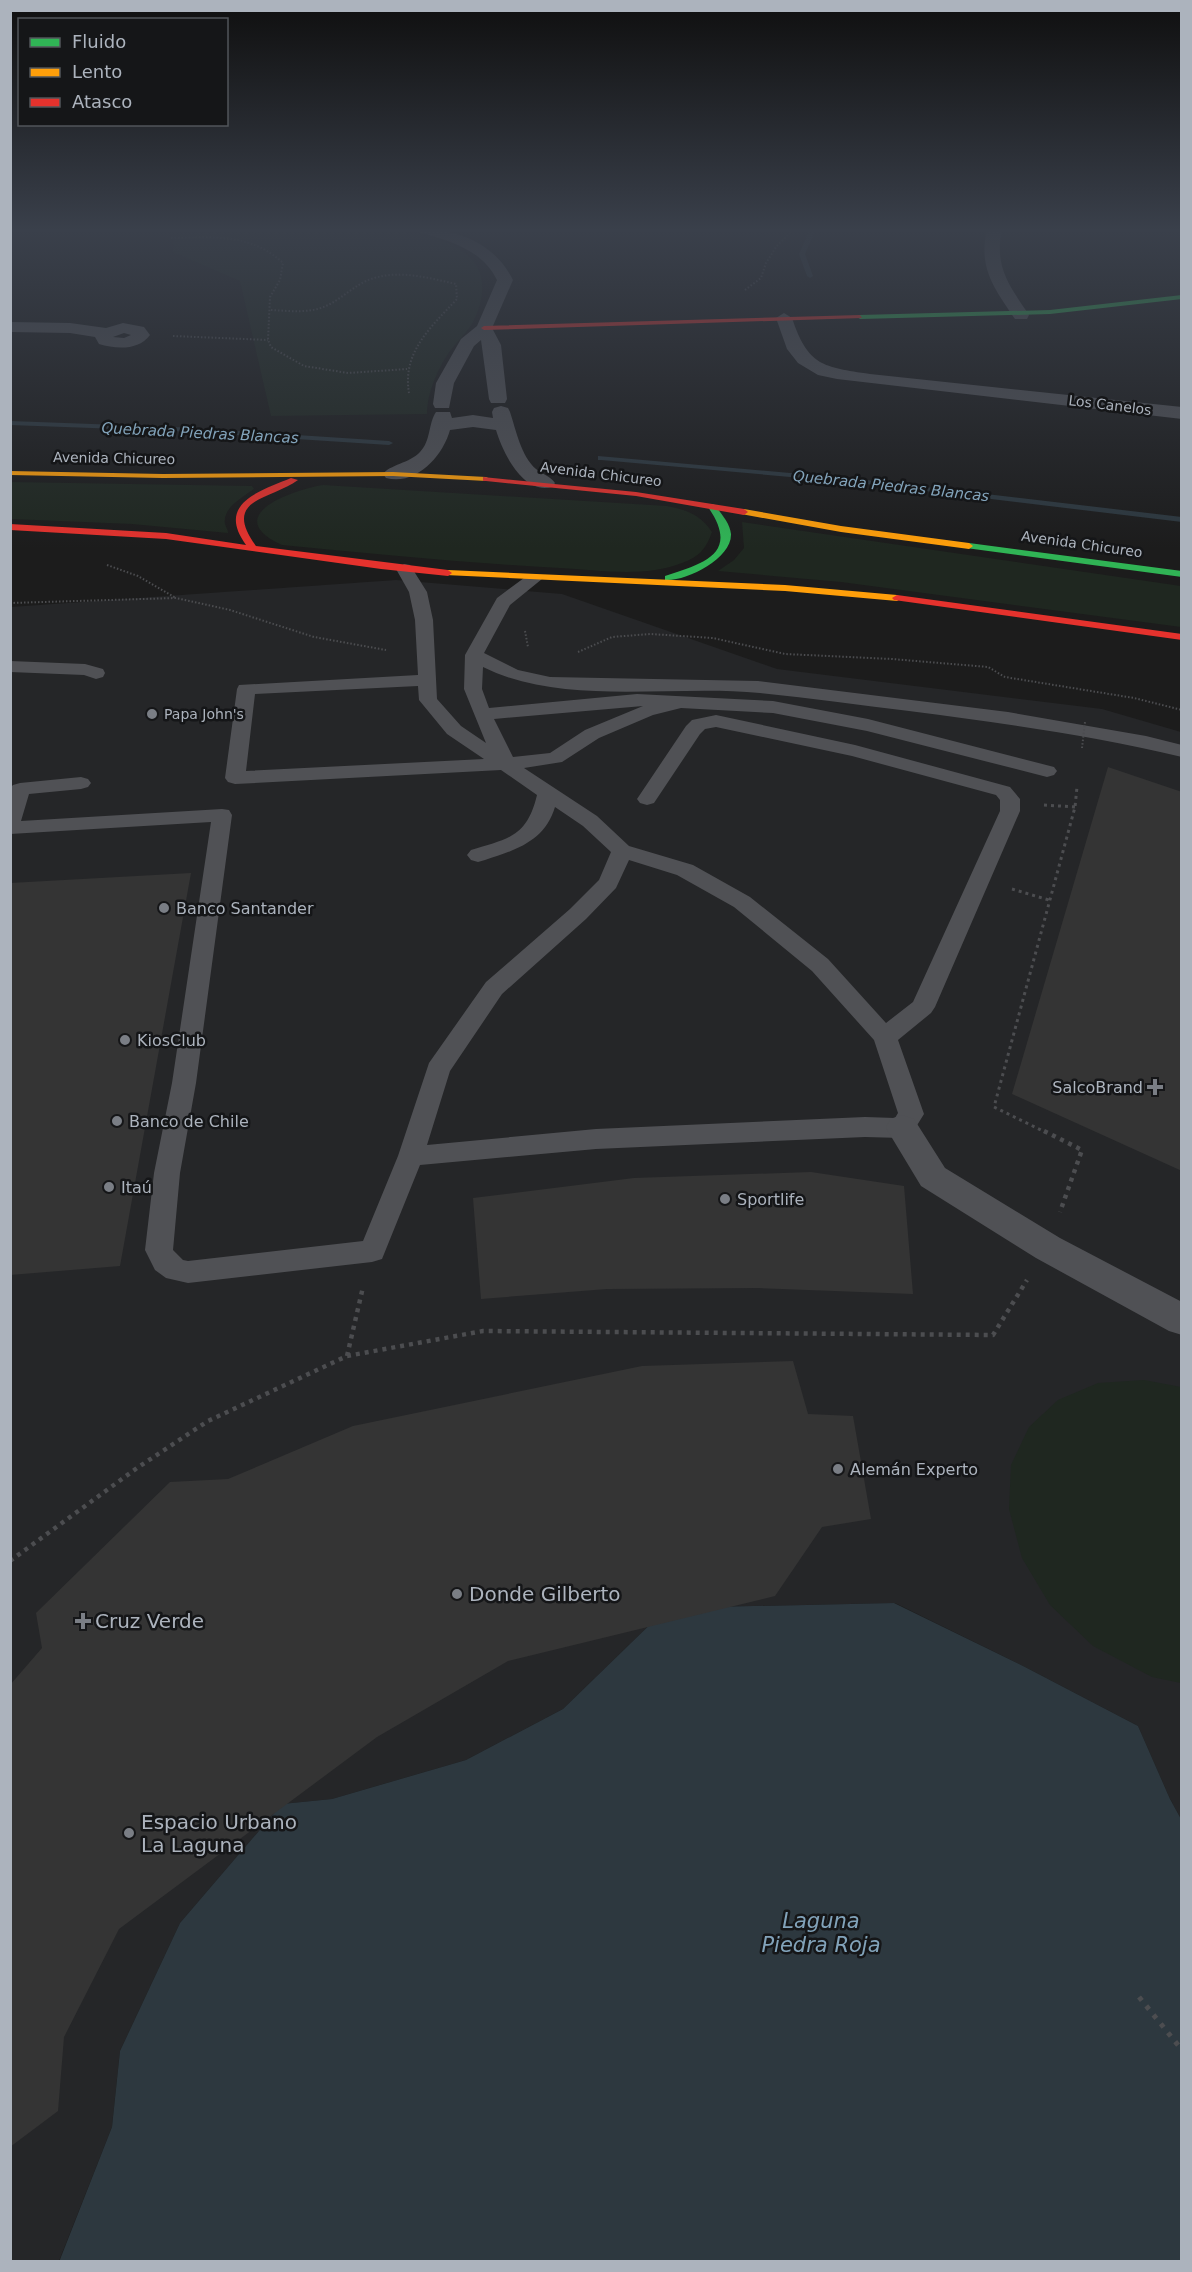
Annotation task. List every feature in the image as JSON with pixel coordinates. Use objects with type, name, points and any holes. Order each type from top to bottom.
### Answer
[{"type":"main road","name":"Avenida Chicureo","points":[[10,473],[163,476],[393,474],[545,483],[712,507],[841,529],[1182,574]]},
{"type":"main road","points":[[253,548],[239,533],[236,526],[237,518],[244,505],[272,489],[316,474]]},
{"type":"main road","points":[[652,582],[693,570],[722,551],[727,544],[728,528],[725,520],[712,507]]},
{"type":"main road","points":[[10,527],[138,533],[404,569],[534,579],[744,585],[876,595],[1182,637]]},
{"type":"street","points":[[393,474],[408,470],[429,457],[438,441],[445,384],[467,344],[477,335]]},
{"type":"street","points":[[487,335],[492,345],[501,412],[509,441],[527,472],[545,483]]},
{"type":"street","name":"Los Canelos","points":[[788,335],[797,353],[807,363],[824,371],[870,379],[1182,413]]},
{"type":"street","points":[[442,411],[473,421],[501,412]]},
{"type":"street","points":[[902,1128],[933,1177],[1048,1248],[1182,1320]]},
{"type":"lane","points":[[404,569],[418,592],[424,620],[428,700],[447,723],[454,730],[590,821],[622,851],[685,870],[742,902],[820,965],[885,1037],[911,1114],[902,1128],[865,1127],[596,1139],[411,1156]]},
{"type":"lane","points":[[506,764],[482,714],[473,689],[474,655],[503,602],[534,579]]},
{"type":"lane","points":[[474,655],[512,674],[550,683],[758,687],[1008,718],[1146,742],[1182,751]]},
{"type":"lane","points":[[10,666],[85,670],[96,673]]},
{"type":"lane","points":[[426,680],[246,689],[235,778],[506,764],[555,758],[592,734],[646,711],[678,704]]},
{"type":"lane","points":[[482,714],[637,700],[678,704],[773,707],[868,725],[1047,771]]},
{"type":"lane","points":[[647,799],[693,730],[706,722],[716,721],[855,751],[1003,791],[1010,799],[1010,811],[923,1007],[885,1037]]},
{"type":"lane","points":[[855,751],[868,725]]},
{"type":"lane","points":[[81,783],[20,789],[10,826],[222,815],[184,1083],[167,1173],[159,1250],[165,1262],[176,1270],[188,1272],[372,1251],[411,1156],[438,1068],[494,988],[578,914],[608,883],[622,851]]},
{"type":"lane","points":[[478,855],[506,846],[534,829],[542,814],[548,792]]},
{"type":"path","points":[[268,335],[271,347],[304,366],[348,373],[407,369]]},
{"type":"path","points":[[423,335],[418,340],[407,369],[407,388],[412,403],[442,411]]},
{"type":"path","points":[[173,336],[268,340]]},
{"type":"path","points":[[106,565],[138,576],[176,598]]},
{"type":"path","points":[[10,603],[176,598],[230,610],[314,637],[395,652]]},
{"type":"path","points":[[576,653],[612,637],[650,634],[713,638],[785,654],[892,659],[988,668],[1005,677],[1134,698],[1182,710]]},
{"type":"path","points":[[1082,748],[1085,722]]},
{"type":"path","points":[[10,1561],[137,1468],[208,1421],[347,1356],[483,1331],[993,1335],[1048,1248],[1082,1150],[994,1107],[1075,807],[1078,785]]},
{"type":"path","points":[[347,1356],[372,1251]]},
{"type":"path","points":[[1139,1997],[1182,2050]]},
{"type":"shaded area","points":[[252,335],[464,335],[441,365],[431,389],[427,414],[271,416]]},
{"type":"shaded area","points":[[11,482],[252,486],[254,489],[234,504],[227,513],[225,524],[228,533],[132,524],[11,519]]},
{"type":"shaded area","points":[[323,485],[667,506],[693,514],[712,532],[701,552],[688,561],[668,568],[637,572],[455,561],[282,545],[264,534],[257,524],[259,515],[267,506],[295,492]]},
{"type":"shaded area","points":[[742,522],[1181,586],[1181,627],[841,582],[718,571],[734,560],[744,548]]},
{"type":"shaded area","name":"Espacio Urbano La Laguna","points":[[396,580],[562,594],[777,669],[1102,709],[1181,732],[1181,1819],[1138,1726],[895,1603],[667,1608],[563,1709],[466,1760],[332,1799],[282,1804],[180,1923],[120,2051],[112,2127],[59,2261],[11,2262],[11,607]]},
{"type":"shaded area","points":[[1144,1380],[1181,1387],[1181,1683],[1152,1677],[1093,1646],[1050,1605],[1022,1558],[1009,1509],[1011,1465],[1029,1427],[1058,1400],[1098,1383]]},
{"type":"water","name":"Laguna Piedra Roja","points":[[894,1603],[1025,1667],[1138,1726],[1181,1819],[1181,2261],[59,2262],[112,2127],[120,2051],[180,1923],[282,1804],[332,1799],[466,1760],[563,1709],[667,1608]]},
{"type":"building","points":[[1108,767],[1182,792],[1182,1171],[1012,1094]]},
{"type":"building","points":[[191,873],[120,1266],[10,1275],[10,883]]},
{"type":"building","points":[[811,1172],[904,1186],[913,1294],[757,1288],[607,1289],[481,1299],[473,1198],[634,1178]]},
{"type":"building","name":"Espacio Urbano La Laguna","points":[[793,1361],[808,1414],[853,1416],[871,1519],[822,1527],[775,1596],[508,1661],[377,1737],[119,1929],[64,2037],[58,2111],[10,2147],[10,1685],[42,1648],[36,1613],[170,1482],[228,1479],[353,1426],[642,1366]]},
{"type":"waterway","name":"Quebrada Piedras Blancas","points":[[10,423],[174,429],[389,443]]},
{"type":"waterway","name":"Quebrada Piedras Blancas","points":[[601,458],[858,481],[1182,520]]},
{"type":"traffic: fast","points":[[668,578],[708,562],[725,545],[726,534],[723,522],[712,507]]},
{"type":"traffic: fast","points":[[969,546],[1182,574]]},
{"type":"traffic: slow","points":[[10,473],[163,476],[393,474],[486,479]]},
{"type":"traffic: slow","points":[[744,512],[841,529],[969,546]]},
{"type":"traffic: slow","points":[[448,573],[785,588],[897,598]]},
{"type":"traffic: jam","points":[[486,479],[636,494],[744,512]]},
{"type":"traffic: jam","points":[[253,548],[243,534],[239,522],[240,512],[256,497],[294,480]]},
{"type":"traffic: jam","points":[[10,527],[166,536],[448,573]]},
{"type":"traffic: jam","points":[[897,598],[1182,637]]},
{"type":"place","name":"Papa John's","points":[[152,714]]},
{"type":"place","name":"Banco Santander","points":[[164,908]]},
{"type":"place","name":"KiosClub","points":[[125,1040]]},
{"type":"place","name":"SalcoBrand","points":[[1155,1087]]},
{"type":"place","name":"Banco de Chile","points":[[117,1121]]},
{"type":"place","name":"Itaú","points":[[109,1187]]},
{"type":"place","name":"Sportlife","points":[[725,1199]]},
{"type":"place","name":"Alemán Experto","points":[[838,1469]]},
{"type":"place","name":"Donde Gilberto","points":[[457,1594]]},
{"type":"place","name":"Cruz Verde","points":[[83,1621]]},
{"type":"place","name":"Espacio Urbano La Laguna","points":[[129,1833]]}]
